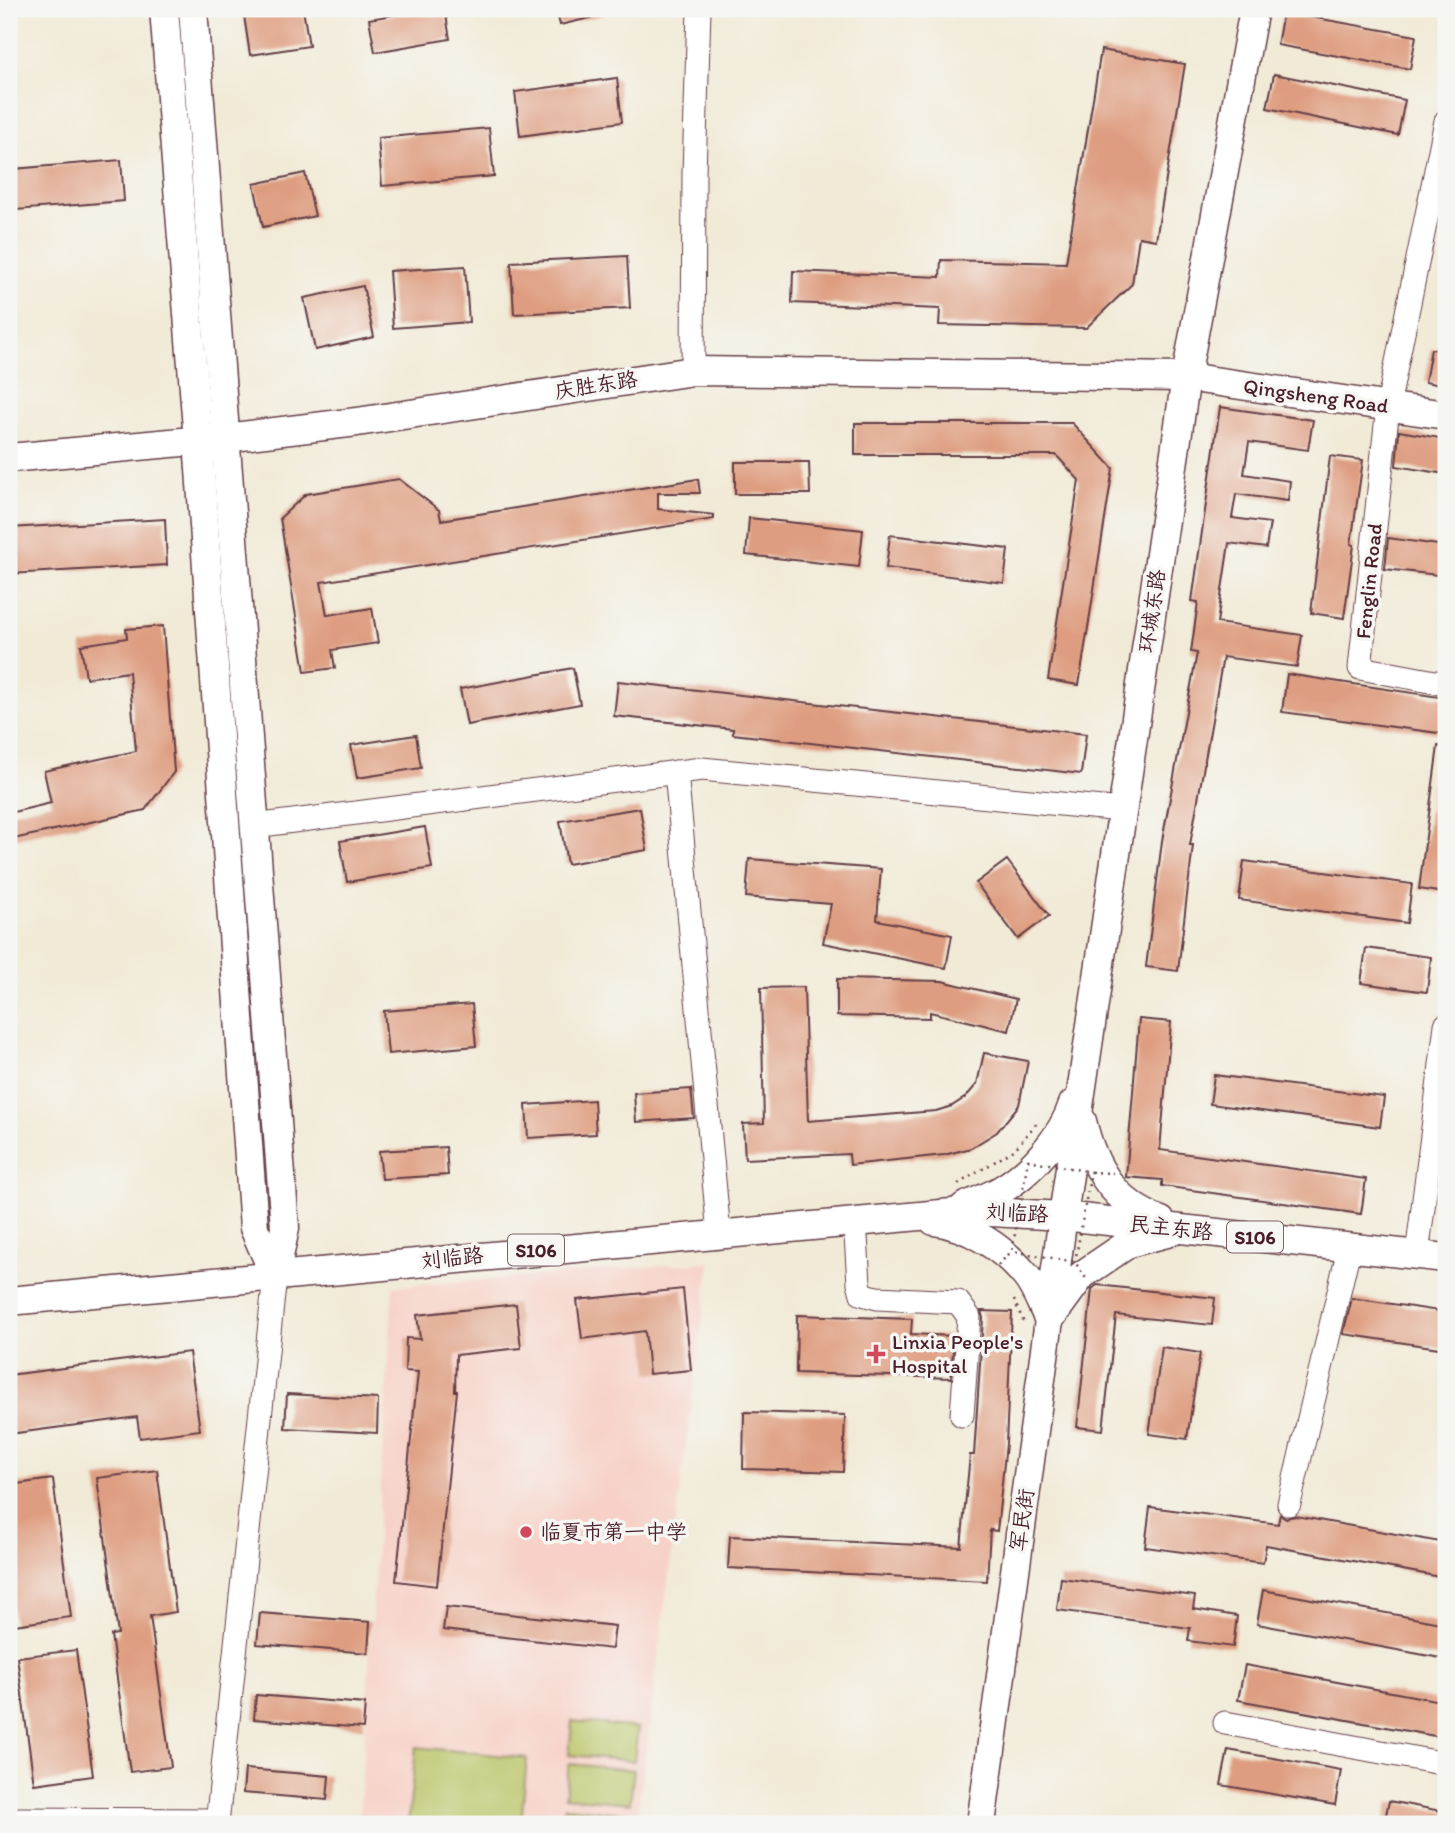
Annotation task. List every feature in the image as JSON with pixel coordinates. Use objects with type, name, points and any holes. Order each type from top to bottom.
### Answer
[{"type":"main road","points":[[164,9],[254,826],[285,1228],[275,1276]]},
{"type":"main road","points":[[192,9],[254,1228],[275,1276]]},
{"type":"main road","name":"环城东路","points":[[1063,1216],[1186,377],[1254,9]]},
{"type":"main road","name":"庆胜东路","points":[[9,458],[357,422],[693,370],[1186,377]]},
{"type":"main road","name":"Qingsheng Road","points":[[1186,377],[1446,415]]},
{"type":"main road","points":[[904,1217],[955,1211],[1001,1190],[1041,1158],[1069,1116],[1085,1068]]},
{"type":"main road","points":[[1085,1068],[1080,1110],[1089,1151],[1105,1178],[1111,1187],[1144,1214],[1184,1229]]},
{"type":"main road","name":"刘临路","points":[[9,1301],[973,1211],[1063,1216]]},
{"type":"main road","name":"民主东路","points":[[1063,1216],[1446,1258]]},
{"type":"main road","name":"军民街","points":[[981,1824],[1037,1323],[1063,1216]]},
{"type":"main road","points":[[904,1217],[951,1223],[994,1244],[1028,1278],[1037,1323]]},
{"type":"main road","points":[[1037,1323],[1082,1275],[1129,1243],[1184,1229]]},
{"type":"street","points":[[693,370],[694,174],[699,9]]},
{"type":"street","points":[[1388,406],[1446,121]]},
{"type":"street","name":"Fenglin Road","points":[[1388,406],[1360,668],[1446,684]]},
{"type":"street","points":[[254,826],[702,769],[1122,810]]},
{"type":"street","points":[[676,772],[719,1234]]},
{"type":"street","points":[[1417,1255],[1446,1025]]},
{"type":"street","points":[[855,1221],[862,1294],[877,1298],[958,1302],[969,1317],[962,1415]]},
{"type":"street","points":[[1289,1504],[1348,1254]]},
{"type":"street","points":[[9,1819],[218,1822],[275,1276]]},
{"type":"street","points":[[1225,1723],[1446,1764]]},
{"type":"path","points":[[948,1190],[1014,1150],[1040,1119]]},
{"type":"path","points":[[998,1265],[1012,1251],[1028,1160],[1091,1172],[1113,1173]]},
{"type":"path","points":[[1087,1280],[1075,1262],[1091,1172]]},
{"type":"path","points":[[1012,1251],[1075,1262]]},
{"type":"path","points":[[1009,1290],[1037,1323]]},
{"type":"shaded area","name":"临夏市第一中学","points":[[710,1262],[636,1824],[359,1824],[393,1287]]},
{"type":"green space","points":[[572,1721],[638,1728],[634,1761],[569,1755]]},
{"type":"green space","points":[[416,1747],[527,1758],[521,1824],[408,1824]]},
{"type":"green space","points":[[569,1764],[634,1770],[630,1803],[565,1797]]},
{"type":"green space","points":[[565,1807],[630,1814],[629,1824],[563,1824]]},
{"type":"building","points":[[243,9],[303,9],[309,46],[250,55]]},
{"type":"building","points":[[445,9],[450,39],[375,52],[369,19]]},
{"type":"building","points":[[556,9],[606,9],[607,14],[560,25]]},
{"type":"building","points":[[1283,12],[1416,36],[1410,69],[1277,45]]},
{"type":"building","points":[[1101,50],[1185,64],[1156,240],[1139,237],[1132,284],[1086,328],[939,325],[940,309],[792,303],[793,271],[940,277],[941,260],[1066,263]]},
{"type":"building","points":[[1274,74],[1405,100],[1398,135],[1267,108]]},
{"type":"building","points":[[617,78],[622,122],[520,136],[515,92]]},
{"type":"building","points":[[489,128],[494,176],[382,186],[378,138]]},
{"type":"building","points":[[121,160],[124,201],[16,210],[13,169]]},
{"type":"building","points":[[305,173],[315,216],[263,227],[254,184]]},
{"type":"building","points":[[627,256],[630,308],[514,314],[511,262]]},
{"type":"building","points":[[465,266],[469,322],[393,328],[389,271]]},
{"type":"building","points":[[363,286],[374,337],[315,350],[304,298]]},
{"type":"building","points":[[1431,349],[1446,351],[1446,386],[1425,382]]},
{"type":"building","points":[[1220,407],[1313,420],[1308,450],[1249,442],[1244,474],[1290,481],[1288,501],[1236,494],[1232,518],[1270,523],[1266,548],[1229,543],[1217,623],[1302,635],[1297,667],[1223,657],[1190,845],[1193,845],[1178,971],[1146,967],[1162,841],[1197,653],[1191,652],[1198,602],[1192,601]]},
{"type":"building","points":[[855,423],[1072,423],[1113,468],[1079,685],[1048,680],[1079,480],[1056,455],[855,455]]},
{"type":"building","points":[[1399,431],[1446,439],[1446,474],[1396,466]]},
{"type":"building","points":[[1330,456],[1363,460],[1344,618],[1311,613]]},
{"type":"building","points":[[735,462],[809,462],[810,494],[735,494]]},
{"type":"building","points":[[399,479],[439,510],[441,520],[698,479],[700,493],[658,493],[658,509],[714,515],[714,519],[321,582],[327,615],[372,608],[378,643],[332,650],[335,668],[305,672],[280,518],[306,494]]},
{"type":"building","points":[[749,518],[863,530],[859,567],[746,555]]},
{"type":"building","points":[[165,519],[167,565],[9,574],[9,528]]},
{"type":"building","points":[[890,535],[1008,549],[1004,583],[886,568]]},
{"type":"building","points":[[1388,538],[1446,546],[1446,576],[1385,569]]},
{"type":"building","points":[[163,626],[174,772],[145,810],[9,840],[9,813],[51,803],[44,771],[136,751],[129,672],[86,678],[81,645],[127,638],[126,629]]},
{"type":"building","points":[[573,668],[580,704],[467,725],[460,689]]},
{"type":"building","points":[[1287,674],[1446,698],[1446,734],[1282,712]]},
{"type":"building","points":[[618,681],[1086,734],[1081,774],[733,734],[733,729],[614,716]]},
{"type":"building","points":[[416,735],[421,768],[357,778],[351,745]]},
{"type":"building","points":[[1438,746],[1446,747],[1444,893],[1419,889]]},
{"type":"building","points":[[640,808],[647,850],[567,864],[560,821]]},
{"type":"building","points":[[425,827],[432,868],[347,882],[340,841]]},
{"type":"building","points":[[749,859],[881,869],[877,920],[952,935],[946,968],[823,943],[831,904],[746,897]]},
{"type":"building","points":[[1007,860],[1049,916],[1018,939],[976,883]]},
{"type":"building","points":[[1244,861],[1412,884],[1407,923],[1239,900]]},
{"type":"building","points":[[1366,948],[1431,957],[1427,992],[1361,983]]},
{"type":"building","points":[[837,979],[942,981],[1016,999],[1009,1031],[930,1012],[930,1018],[837,1016]]},
{"type":"building","points":[[804,987],[808,1121],[936,1111],[952,1106],[966,1097],[977,1084],[984,1053],[1028,1061],[1019,1105],[997,1132],[971,1148],[944,1155],[850,1165],[849,1154],[745,1159],[743,1124],[764,1123],[761,988]]},
{"type":"building","points":[[472,1004],[476,1046],[388,1054],[384,1011]]},
{"type":"building","points":[[1139,1019],[1171,1022],[1160,1150],[1366,1179],[1361,1214],[1162,1186],[1162,1180],[1126,1177]]},
{"type":"building","points":[[1214,1075],[1384,1097],[1380,1127],[1210,1104]]},
{"type":"building","points":[[691,1089],[694,1118],[636,1122],[634,1093]]},
{"type":"building","points":[[594,1100],[596,1134],[528,1138],[526,1105]]},
{"type":"building","points":[[446,1147],[448,1175],[382,1179],[379,1151]]},
{"type":"building","points":[[1097,1285],[1215,1298],[1212,1325],[1116,1315],[1103,1430],[1077,1427],[1092,1289]]},
{"type":"building","points":[[683,1289],[691,1370],[649,1374],[645,1331],[582,1339],[577,1300]]},
{"type":"building","points":[[1352,1298],[1446,1312],[1446,1349],[1343,1334]]},
{"type":"building","points":[[516,1304],[521,1348],[456,1355],[457,1391],[437,1586],[396,1581],[418,1372],[405,1371],[406,1338],[420,1339],[417,1315]]},
{"type":"building","points":[[981,1311],[1012,1312],[1006,1444],[997,1531],[990,1530],[987,1581],[728,1568],[730,1536],[961,1547],[970,1455],[974,1455],[983,1318]]},
{"type":"building","name":"Linxia People's Hospital","points":[[797,1315],[912,1319],[911,1334],[954,1336],[951,1378],[796,1373]]},
{"type":"building","points":[[1162,1347],[1200,1353],[1187,1439],[1149,1434]]},
{"type":"building","points":[[189,1352],[200,1430],[140,1438],[137,1417],[9,1434],[9,1375]]},
{"type":"building","points":[[287,1394],[378,1399],[377,1433],[285,1428]]},
{"type":"building","points":[[744,1412],[845,1415],[843,1472],[743,1469]]},
{"type":"building","points":[[157,1470],[176,1612],[150,1616],[171,1767],[130,1772],[111,1635],[118,1634],[97,1478]]},
{"type":"building","points":[[53,1479],[71,1617],[14,1625],[9,1582],[9,1485]]},
{"type":"building","points":[[1150,1507],[1278,1524],[1280,1514],[1286,1518],[1296,1516],[1446,1543],[1446,1578],[1266,1545],[1263,1563],[1145,1547]]},
{"type":"building","points":[[1061,1578],[1195,1596],[1193,1609],[1237,1616],[1233,1647],[1188,1641],[1190,1628],[1057,1610]]},
{"type":"building","points":[[1263,1590],[1446,1624],[1446,1659],[1257,1624]]},
{"type":"building","points":[[446,1607],[615,1626],[612,1649],[443,1630]]},
{"type":"building","points":[[260,1613],[370,1622],[368,1653],[257,1644]]},
{"type":"building","points":[[76,1650],[93,1776],[34,1784],[17,1657]]},
{"type":"building","points":[[1245,1665],[1446,1702],[1446,1738],[1238,1700]]},
{"type":"building","points":[[256,1695],[365,1704],[363,1728],[254,1719]]},
{"type":"building","points":[[1228,1750],[1341,1770],[1335,1805],[1221,1785]]},
{"type":"building","points":[[245,1769],[329,1776],[327,1800],[243,1793]]},
{"type":"building","points":[[1389,1801],[1446,1812],[1446,1824],[1384,1824]]},
{"type":"place","name":"Linxia People's Hospital","points":[[876,1354]]},
{"type":"place","name":"临夏市第一中学","points":[[526,1532]]}]
